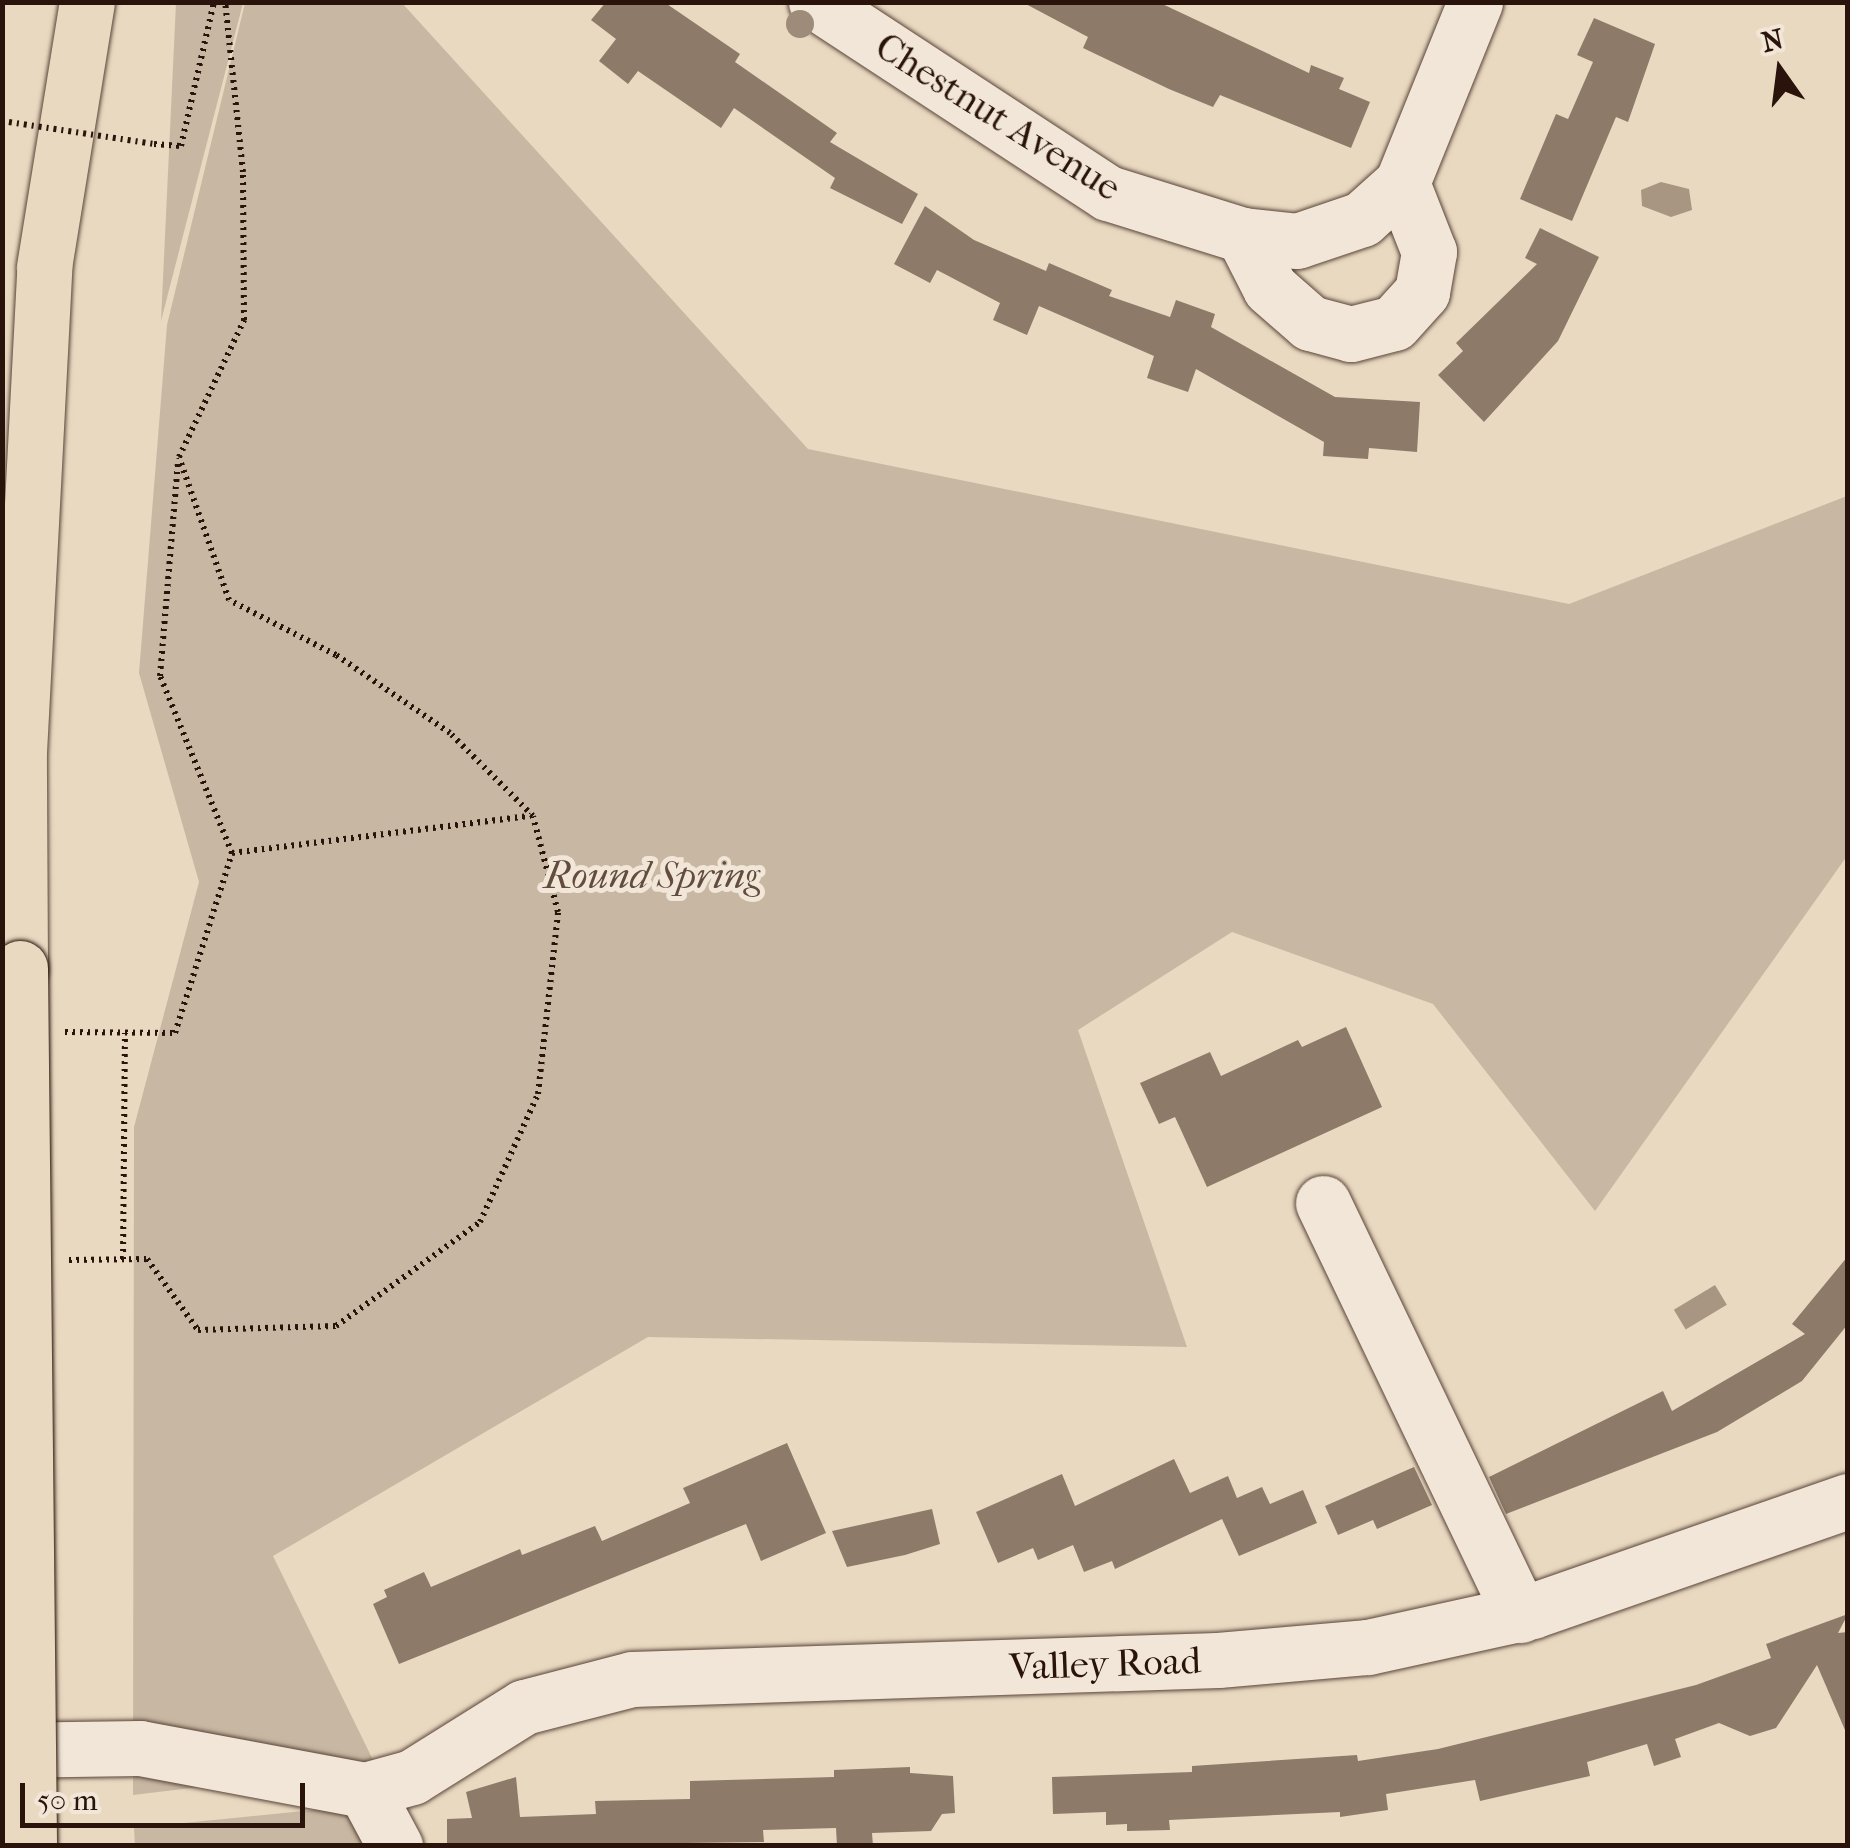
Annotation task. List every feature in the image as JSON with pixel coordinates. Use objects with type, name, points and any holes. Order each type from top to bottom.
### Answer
[{"type":"highway","points":[[29,1846],[19,752],[44,267],[87,2]]},
{"type":"street","name":"Chestnut Avenue","points":[[816,2],[1108,194],[1243,235],[1297,242],[1362,219],[1402,183],[1475,2]]},
{"type":"street","points":[[1243,235],[1270,288],[1310,323],[1352,334],[1394,323],[1422,292],[1429,252],[1402,183]]},
{"type":"street","points":[[1324,1203],[1520,1615]]},
{"type":"street","name":"Valley Road","points":[[365,1790],[412,1777],[524,1708],[632,1679],[1218,1660],[1368,1646],[1520,1615],[1848,1501]]},
{"type":"street","points":[[2,1750],[140,1748],[365,1790],[395,1846]]},
{"type":"path","points":[[2,120],[181,146],[214,2]]},
{"type":"path","points":[[55,1032],[175,1032],[232,852],[160,676],[179,457],[244,320],[243,172],[225,2]]},
{"type":"path","points":[[54,1260],[146,1259],[198,1330],[336,1326],[480,1222],[538,1094],[558,912],[533,816],[450,732],[336,655],[229,600],[179,457]]},
{"type":"path","points":[[232,852],[533,816]]},
{"type":"path","points":[[122,1259],[124,1033]]},
{"type":"green space","points":[[176,3],[243,3],[161,321]]},
{"type":"green space","name":"Round Spring","points":[[245,3],[402,3],[808,449],[1569,604],[1847,496],[1847,856],[1595,1211],[1433,1004],[1232,932],[1078,1030],[1187,1347],[648,1337],[273,1556],[376,1766],[133,1795],[134,1127],[199,882],[139,673],[167,325]]},
{"type":"green space","points":[[373,1804],[396,1845],[135,1845],[134,1828]]},
{"type":"shaded area","points":[[1661,182],[1689,189],[1692,210],[1671,217],[1642,206],[1641,190]]},
{"type":"shaded area","points":[[1715,1285],[1727,1305],[1686,1329],[1674,1310]]},
{"type":"building","points":[[606,2],[664,2],[740,54],[735,62],[837,133],[830,142],[918,194],[902,224],[830,188],[835,178],[734,108],[721,128],[638,71],[628,84],[599,61],[616,39],[591,20]]},
{"type":"building","points":[[1022,2],[1158,2],[1309,73],[1311,65],[1344,78],[1339,89],[1370,102],[1351,148],[1220,95],[1213,107],[1169,89],[1083,48],[1088,37]]},
{"type":"building","points":[[1594,18],[1655,44],[1628,122],[1616,117],[1572,221],[1520,199],[1556,114],[1568,119],[1593,62],[1577,55]]},
{"type":"building","points":[[925,206],[974,240],[1046,271],[1049,263],[1112,290],[1109,296],[1170,317],[1176,300],[1215,314],[1211,327],[1335,397],[1420,402],[1417,452],[1369,448],[1368,459],[1323,456],[1324,442],[1196,369],[1188,392],[1147,378],[1154,356],[1039,306],[1027,335],[993,320],[1000,303],[937,270],[930,283],[894,264]]},
{"type":"building","points":[[1540,228],[1599,257],[1558,341],[1484,422],[1438,375],[1463,351],[1456,343],[1537,264],[1525,258]]},
{"type":"building","points":[[1346,1027],[1382,1107],[1207,1187],[1175,1117],[1159,1124],[1140,1083],[1210,1052],[1221,1076],[1298,1040],[1302,1047]]},
{"type":"building","points":[[1848,1256],[1848,1324],[1802,1381],[1717,1432],[1506,1514],[1489,1477],[1663,1391],[1672,1411],[1805,1334],[1792,1324]]},
{"type":"building","points":[[787,1443],[826,1533],[761,1561],[746,1524],[399,1664],[373,1604],[387,1597],[384,1590],[424,1572],[431,1587],[520,1549],[522,1555],[595,1526],[602,1541],[690,1503],[683,1488]]},
{"type":"building","points":[[1174,1459],[1190,1493],[1228,1476],[1237,1498],[1262,1487],[1270,1504],[1303,1490],[1317,1523],[1239,1556],[1222,1519],[1115,1569],[1112,1561],[1084,1572],[1073,1545],[1038,1560],[1033,1548],[998,1563],[976,1512],[1062,1474],[1075,1506]]},
{"type":"building","points":[[1414,1467],[1432,1505],[1377,1529],[1373,1520],[1338,1535],[1325,1506]]},
{"type":"building","points":[[932,1509],[940,1544],[847,1567],[832,1531]]},
{"type":"building","points":[[1848,1614],[1838,1633],[1848,1632],[1848,1737],[1817,1665],[1776,1728],[1750,1736],[1719,1723],[1675,1739],[1681,1757],[1654,1766],[1647,1744],[1587,1762],[1590,1776],[1480,1801],[1475,1780],[1386,1794],[1388,1810],[1340,1817],[1340,1812],[1169,1820],[1170,1830],[1127,1831],[1127,1824],[1106,1825],[1106,1812],[1053,1814],[1052,1777],[1192,1772],[1192,1766],[1357,1755],[1358,1761],[1438,1749],[1696,1685],[1771,1658],[1766,1644]]},
{"type":"building","points":[[910,1767],[910,1773],[953,1776],[955,1813],[942,1814],[931,1831],[872,1833],[873,1846],[837,1846],[836,1828],[763,1830],[764,1842],[447,1846],[447,1819],[472,1818],[466,1792],[516,1777],[520,1817],[596,1814],[595,1801],[690,1799],[690,1781],[834,1777],[834,1770]]}]
